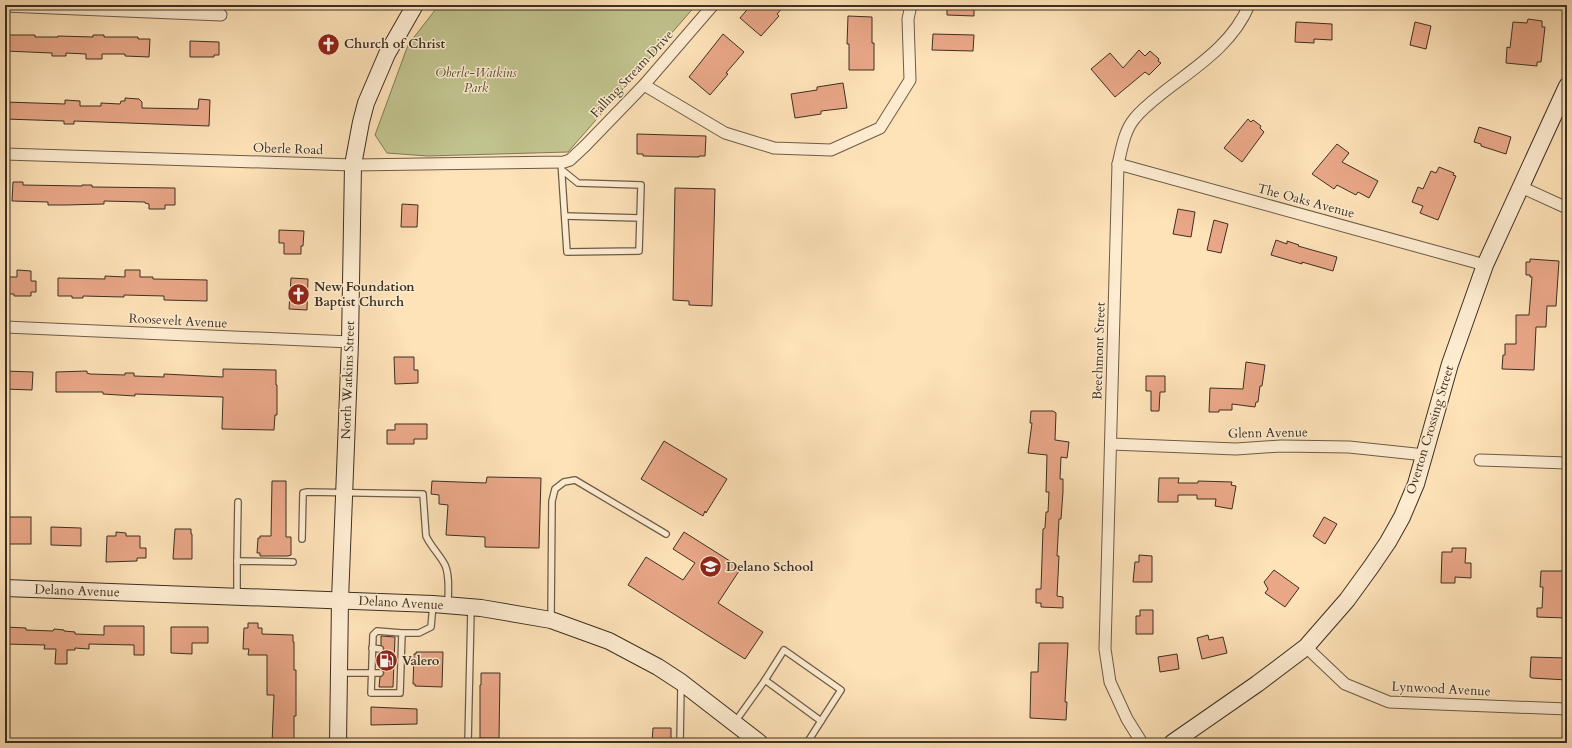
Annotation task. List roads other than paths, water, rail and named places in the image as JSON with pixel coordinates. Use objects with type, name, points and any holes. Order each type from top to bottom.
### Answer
[{"type":"main road","name":"North Watkins Street","points":[[338,743],[340,600],[350,342],[353,165],[366,103],[397,35],[415,5]]},
{"type":"main road","name":"Overton Crossing Street","points":[[1172,743],[1257,684],[1306,647],[1347,600],[1388,542],[1402,517],[1416,484],[1450,364],[1485,265],[1567,86]]},
{"type":"main road","name":"Delano Avenue","points":[[5,588],[440,605],[471,607],[551,620],[609,641],[658,667],[681,682],[760,743]]},
{"type":"street","name":"Falling Stream Drive","points":[[564,164],[644,85],[713,5]]},
{"type":"street","points":[[644,85],[725,133],[774,148],[831,150],[880,128],[910,80],[908,20],[911,5]]},
{"type":"street","name":"Beechmont Street","points":[[1142,743],[1127,719],[1110,682],[1105,649],[1118,164],[1124,138],[1135,118],[1152,101],[1223,44],[1240,24],[1249,5]]},
{"type":"street","points":[[5,6],[221,15]]},
{"type":"street","name":"Oberle Road","points":[[5,154],[353,165],[564,164]]},
{"type":"street","name":"The Oaks Avenue","points":[[1118,164],[1485,265]]},
{"type":"street","points":[[1521,187],[1567,208]]},
{"type":"street","name":"Roosevelt Avenue","points":[[5,327],[350,342]]},
{"type":"street","name":"Glenn Avenue","points":[[1111,444],[1236,449],[1281,446],[1349,447],[1425,455]]},
{"type":"street","points":[[1480,460],[1567,463]]},
{"type":"street","name":"Lynwood Avenue","points":[[1306,647],[1345,684],[1389,702],[1567,709]]},
{"type":"lane","points":[[564,164],[578,183],[641,185],[639,251],[567,252],[564,164]]},
{"type":"lane","points":[[565,216],[640,218]]},
{"type":"lane","points":[[551,620],[552,500],[555,489],[564,482],[575,480],[666,534]]},
{"type":"lane","points":[[302,539],[303,493],[423,494],[426,536],[448,571],[440,605],[431,627],[419,633],[377,631],[373,635],[371,693],[400,693],[402,633]]},
{"type":"lane","points":[[237,597],[238,502]]},
{"type":"lane","points":[[238,561],[293,562]]},
{"type":"lane","points":[[468,743],[471,607]]},
{"type":"lane","points":[[372,648],[380,649]]},
{"type":"lane","points":[[394,649],[402,649]]},
{"type":"lane","points":[[734,723],[765,680],[784,650],[841,690],[807,743]]},
{"type":"lane","points":[[339,673],[380,673]]},
{"type":"lane","points":[[394,673],[401,673]]},
{"type":"lane","points":[[765,680],[821,721]]},
{"type":"lane","points":[[680,743],[681,682]]},
{"type":"place","name":"Church of Christ","points":[[329,44]]},
{"type":"place","name":"New Foundation Baptist Church","points":[[299,294]]},
{"type":"place","name":"Delano School","points":[[711,567]]},
{"type":"place","name":"Valero","points":[[387,661]]},
{"type":"park label","name":"Oberle-Watkins Park","points":[[476,80]]}]
